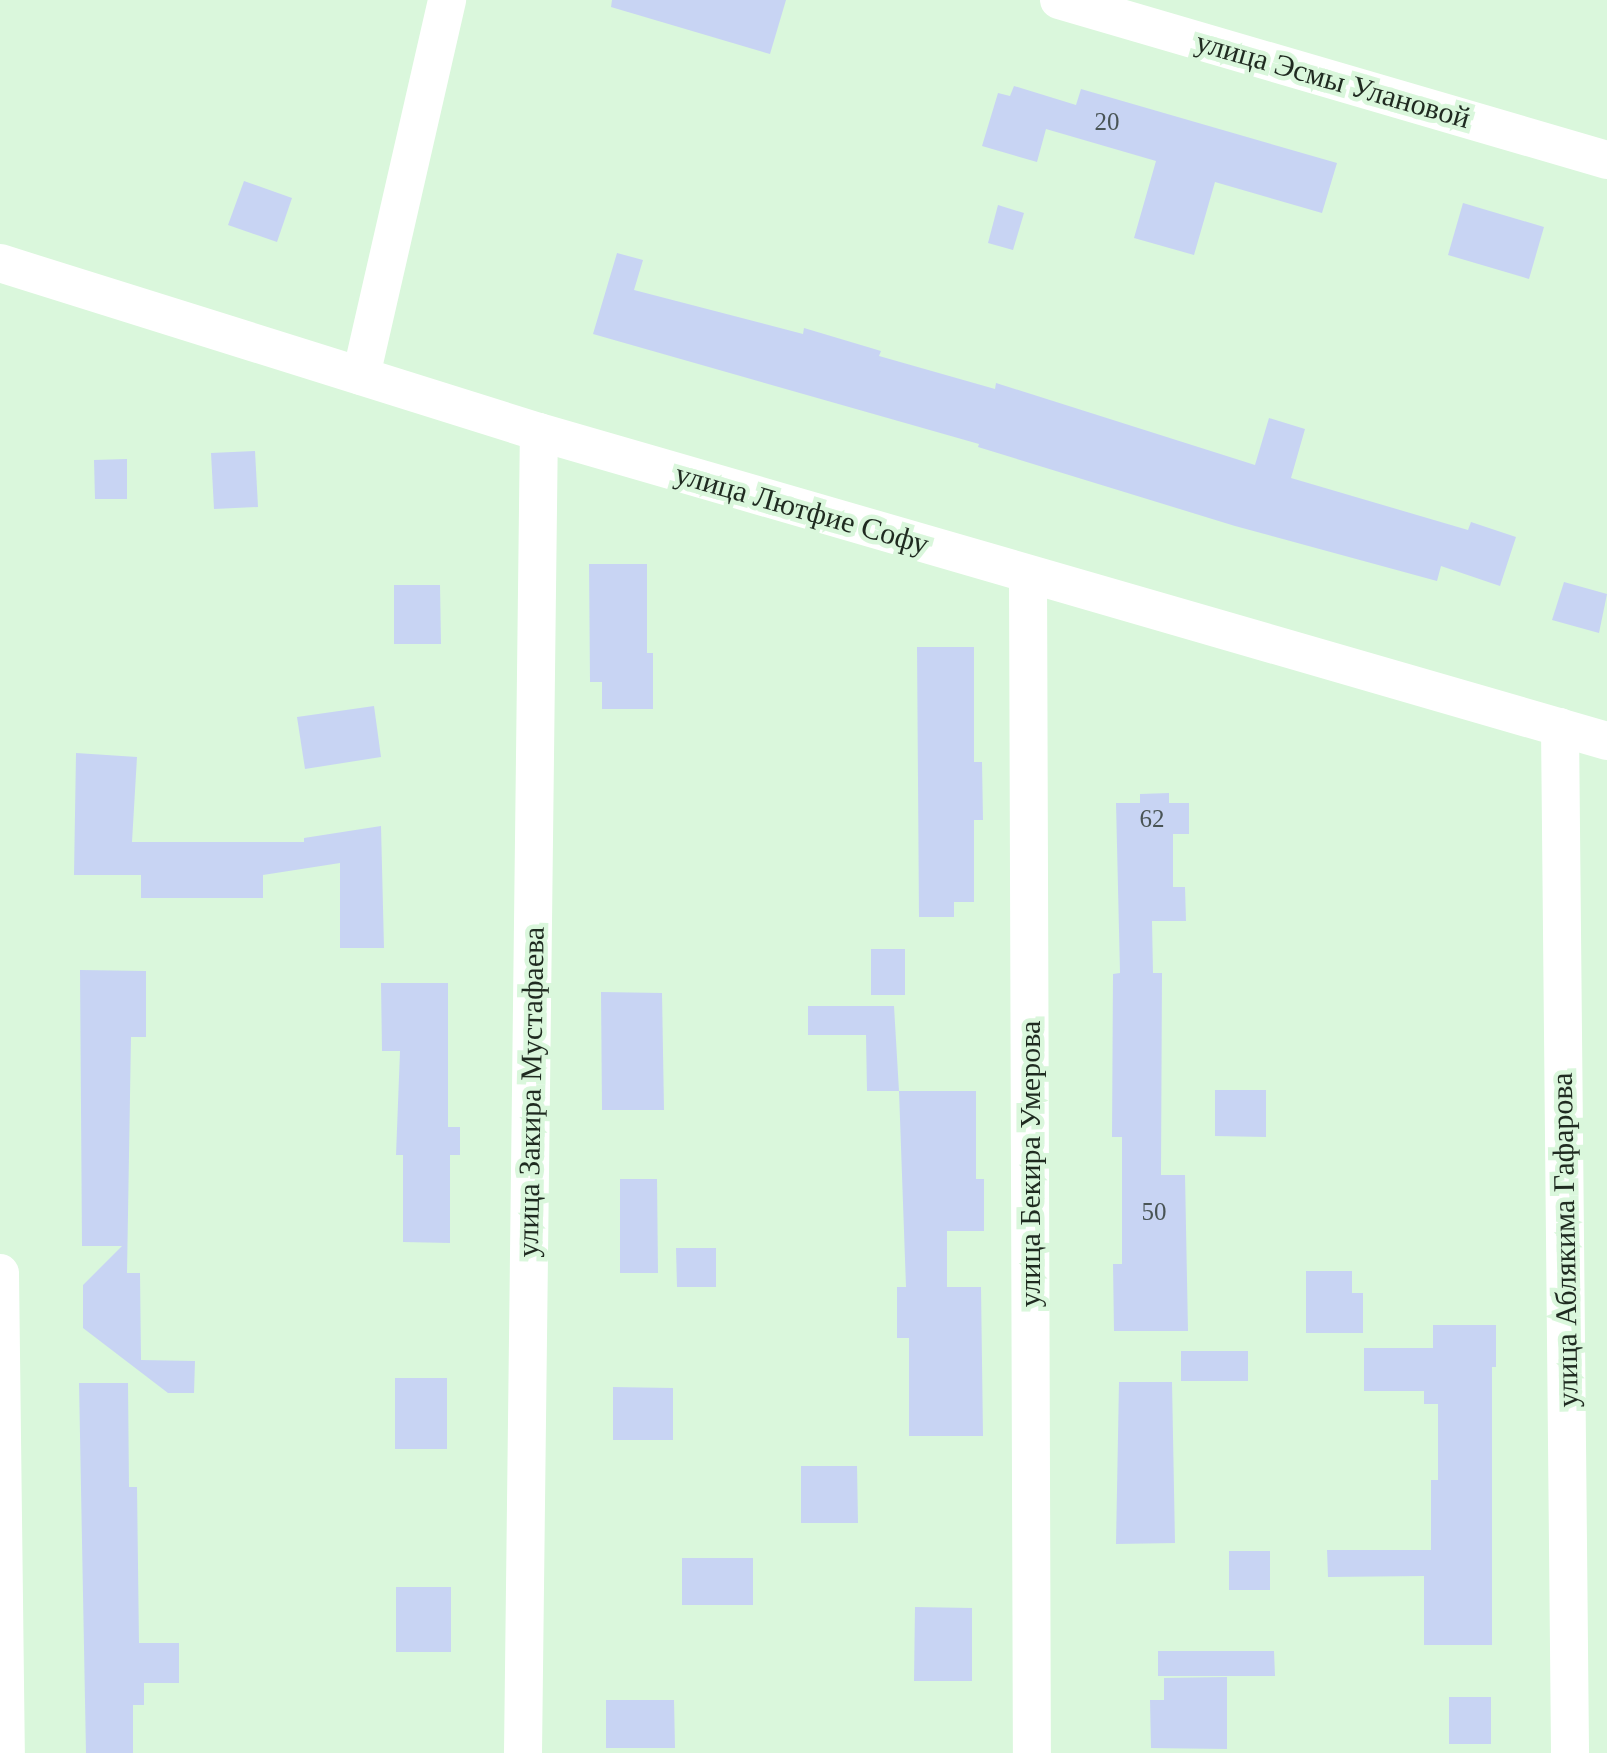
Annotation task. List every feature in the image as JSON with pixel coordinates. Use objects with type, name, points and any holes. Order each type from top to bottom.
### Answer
[{"type":"street","points":[[361,376],[447,0]]},
{"type":"street","name":"улица Эсмы Улановой","points":[[1059,0],[1607,160]]},
{"type":"street","name":"улица Лютфие Софу","points":[[0,264],[539,432],[1607,741]]},
{"type":"street","name":"улица Закира Мустафаева","points":[[523,1753],[539,432]]},
{"type":"street","name":"улица Бекира Умерова","points":[[1028,575],[1032,1753]]},
{"type":"street","name":"улица Аблякима Гафарова","points":[[1560,726],[1570,1753]]},
{"type":"street","points":[[0,1273],[6,1753]]},
{"type":"building","points":[[612,0],[786,0],[770,54],[611,7]]},
{"type":"building","points":[[1014,86],[1076,105],[1081,89],[1337,163],[1322,213],[1215,182],[1194,255],[1134,238],[1156,161],[1046,129],[1037,162],[982,146],[998,93],[1010,96]]},
{"type":"building","points":[[244,181],[292,198],[277,242],[228,225]]},
{"type":"building","points":[[1463,203],[1544,227],[1529,279],[1448,255]]},
{"type":"building","points":[[998,205],[1024,213],[1013,250],[988,243]]},
{"type":"building","points":[[617,253],[643,260],[634,290],[803,334],[804,328],[881,351],[879,356],[995,389],[996,383],[1255,465],[1269,418],[1305,429],[1291,478],[1468,530],[1471,522],[1516,537],[1500,586],[1441,566],[1437,581],[1235,526],[978,447],[979,444],[593,334]]},
{"type":"building","points":[[255,451],[258,507],[214,509],[211,453]]},
{"type":"building","points":[[127,459],[127,499],[95,499],[94,460]]},
{"type":"building","points":[[589,564],[647,564],[647,653],[653,653],[653,709],[602,709],[602,682],[590,682]]},
{"type":"building","points":[[1564,582],[1607,594],[1599,633],[1552,620]]},
{"type":"building","points":[[394,585],[440,585],[441,644],[394,644]]},
{"type":"building","points":[[917,647],[974,647],[974,762],[982,762],[983,820],[974,820],[974,902],[954,902],[954,917],[919,917]]},
{"type":"building","points":[[374,706],[381,757],[305,769],[297,717]]},
{"type":"building","points":[[76,753],[137,757],[132,842],[304,842],[304,838],[381,826],[384,948],[340,948],[340,863],[263,875],[263,898],[141,898],[141,875],[74,875]]},
{"type":"building","points":[[1169,793],[1169,803],[1189,803],[1189,834],[1173,834],[1173,887],[1185,887],[1186,921],[1152,921],[1153,973],[1162,973],[1161,1175],[1185,1175],[1188,1331],[1114,1331],[1113,1264],[1122,1264],[1122,1137],[1112,1137],[1113,974],[1120,973],[1116,803],[1140,803],[1140,794]]},
{"type":"building","points":[[871,949],[905,949],[905,995],[871,995]]},
{"type":"building","points":[[80,970],[146,971],[146,1037],[131,1037],[127,1273],[140,1273],[141,1360],[195,1361],[194,1393],[168,1393],[83,1328],[83,1285],[122,1246],[82,1246]]},
{"type":"building","points":[[381,983],[448,983],[448,1127],[460,1127],[460,1155],[450,1155],[450,1243],[403,1242],[403,1155],[396,1155],[400,1051],[382,1051]]},
{"type":"building","points":[[601,992],[662,993],[664,1110],[602,1110]]},
{"type":"building","points":[[808,1006],[894,1006],[899,1091],[867,1091],[866,1035],[808,1035]]},
{"type":"building","points":[[1215,1090],[1266,1090],[1266,1137],[1215,1136]]},
{"type":"building","points":[[899,1091],[976,1091],[976,1179],[984,1179],[984,1231],[947,1231],[947,1287],[981,1287],[983,1436],[909,1436],[909,1338],[897,1338],[897,1287],[906,1287]]},
{"type":"building","points":[[620,1179],[657,1179],[658,1273],[620,1273]]},
{"type":"building","points":[[676,1248],[716,1248],[716,1287],[677,1287]]},
{"type":"building","points":[[1306,1271],[1352,1271],[1352,1293],[1363,1293],[1363,1333],[1306,1333]]},
{"type":"building","points":[[1433,1325],[1496,1325],[1496,1367],[1492,1367],[1492,1645],[1424,1645],[1424,1576],[1328,1577],[1327,1550],[1431,1550],[1431,1480],[1438,1480],[1438,1404],[1424,1404],[1424,1391],[1364,1391],[1364,1348],[1433,1348]]},
{"type":"building","points":[[1181,1351],[1248,1351],[1248,1381],[1181,1381]]},
{"type":"building","points":[[395,1378],[447,1378],[447,1449],[395,1449]]},
{"type":"building","points":[[1119,1382],[1172,1382],[1175,1543],[1116,1544]]},
{"type":"building","points":[[79,1383],[128,1383],[129,1487],[137,1487],[139,1643],[179,1643],[179,1683],[144,1683],[144,1705],[133,1705],[133,1753],[86,1753]]},
{"type":"building","points":[[613,1387],[673,1388],[673,1440],[613,1440]]},
{"type":"building","points":[[801,1466],[857,1466],[858,1523],[801,1523]]},
{"type":"building","points":[[1229,1551],[1270,1551],[1270,1590],[1229,1590]]},
{"type":"building","points":[[682,1558],[753,1558],[753,1605],[682,1605]]},
{"type":"building","points":[[396,1587],[451,1587],[451,1652],[396,1652]]},
{"type":"building","points":[[915,1607],[972,1608],[972,1681],[914,1681]]},
{"type":"building","points":[[1158,1651],[1274,1651],[1275,1676],[1158,1676]]},
{"type":"building","points":[[1227,1677],[1227,1749],[1151,1748],[1150,1700],[1164,1700],[1164,1678]]},
{"type":"building","points":[[1449,1697],[1491,1697],[1491,1744],[1449,1744]]},
{"type":"building","points":[[606,1700],[674,1700],[675,1748],[606,1748]]}]
